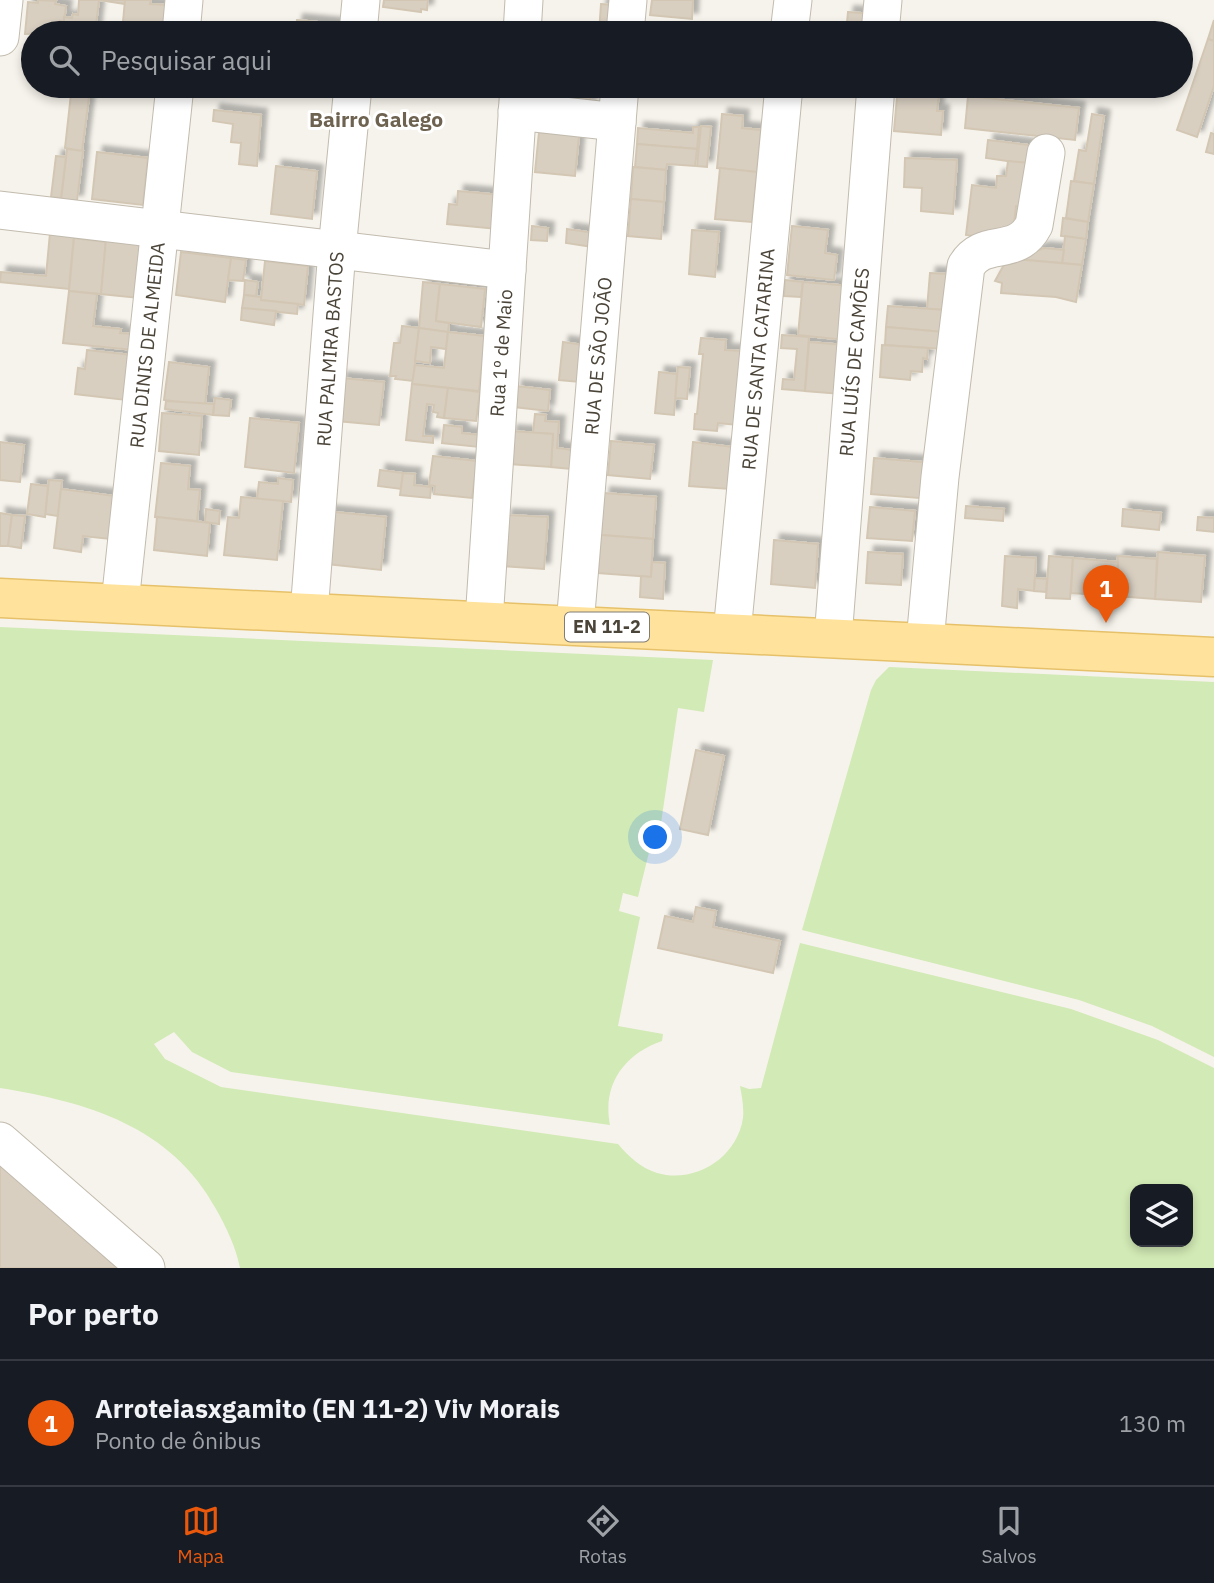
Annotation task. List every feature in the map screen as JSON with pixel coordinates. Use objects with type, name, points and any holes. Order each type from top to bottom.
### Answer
[{"type":"main road","name":"EN 11-2","points":[[0,598],[1214,657]]},
{"type":"street","points":[[0,37],[4,0]]},
{"type":"street","points":[[182,21],[184,0]]},
{"type":"street","points":[[359,21],[361,0]]},
{"type":"street","points":[[523,21],[524,0]]},
{"type":"street","points":[[626,21],[628,0]]},
{"type":"street","points":[[790,21],[793,0]]},
{"type":"street","points":[[881,21],[883,0]]},
{"type":"street","name":"RUA DINIS DE ALMEIDA","points":[[120,603],[174,98]]},
{"type":"street","name":"RUA PALMIRA BASTOS","points":[[309,613],[337,250],[352,98]]},
{"type":"street","points":[[518,98],[617,122]]},
{"type":"street","name":"Rua 1º de Maio","points":[[484,621],[518,98]]},
{"type":"street","name":"RUA DE SÃO JOÃO","points":[[575,625],[619,98]]},
{"type":"street","name":"RUA DE SANTA CATARINA","points":[[732,633],[783,98]]},
{"type":"street","name":"RUA LUÍS DE CAMÕES","points":[[833,638],[875,98]]},
{"type":"street","points":[[925,642],[940,477],[966,266],[971,257],[979,251],[1021,242],[1029,234],[1034,225],[1046,153]]},
{"type":"street","points":[[0,210],[507,270]]},
{"type":"street","points":[[0,1141],[146,1268]]},
{"type":"green space","points":[[0,627],[713,660],[704,712],[678,708],[661,823],[654,832],[638,897],[623,893],[619,911],[640,917],[618,1026],[663,1034],[662,1041],[637,1054],[619,1073],[609,1097],[610,1125],[231,1072],[192,1052],[174,1032],[154,1044],[165,1059],[221,1087],[618,1144],[636,1162],[651,1171],[686,1175],[712,1165],[732,1145],[743,1118],[740,1086],[749,1089],[761,1088],[800,943],[1071,1009],[1158,1040],[1214,1068],[1214,1268],[240,1268],[236,1252],[216,1209],[176,1157],[151,1138],[124,1123],[64,1101],[0,1088]]},
{"type":"green space","points":[[889,667],[1214,682],[1214,1057],[1152,1026],[1079,1000],[802,930],[871,690],[876,680]]},
{"type":"building","points":[[38,0],[56,1],[55,4],[66,6],[64,21],[26,21],[28,2],[38,3]]},
{"type":"building","points":[[79,0],[99,0],[96,21],[64,21],[64,17],[72,18],[73,14],[78,15]]},
{"type":"building","points":[[99,0],[125,0],[125,4]]},
{"type":"building","points":[[125,0],[151,0],[150,4],[167,5],[165,21],[123,21]]},
{"type":"building","points":[[384,0],[428,0],[427,10],[421,9],[421,12],[383,7]]},
{"type":"building","points":[[652,0],[693,0],[692,19],[650,15]]},
{"type":"building","points":[[601,4],[612,5],[610,21],[600,21]]},
{"type":"building","points":[[848,12],[873,14],[872,21],[847,21]]},
{"type":"building","points":[[1214,20],[1214,41],[1208,39]]},
{"type":"building","points":[[1208,39],[1214,41],[1214,86],[1197,137],[1177,130],[1188,98],[1193,98],[1193,83]]},
{"type":"building","points":[[71,98],[89,98],[82,151],[65,148]]},
{"type":"building","points":[[541,98],[591,98],[590,105]]},
{"type":"building","points":[[897,98],[939,98],[937,111],[943,111],[941,135],[894,131]]},
{"type":"building","points":[[968,98],[1079,108],[1075,140],[965,128]]},
{"type":"building","points":[[214,110],[261,115],[257,166],[239,164],[241,143],[231,142],[233,124],[213,121]]},
{"type":"building","points":[[722,114],[743,116],[742,128],[761,130],[757,172],[717,168]]},
{"type":"building","points":[[1092,114],[1104,116],[1094,184],[1074,181],[1079,150],[1086,151]]},
{"type":"building","points":[[701,126],[711,127],[707,167],[697,166]]},
{"type":"building","points":[[693,127],[699,127],[697,149],[637,144],[638,128],[693,133]]},
{"type":"building","points":[[539,132],[579,136],[575,176],[535,172]]},
{"type":"building","points":[[1211,133],[1214,134],[1214,154],[1206,152]]},
{"type":"building","points":[[988,140],[1029,145],[1027,164],[986,158]]},
{"type":"building","points":[[637,144],[697,149],[695,166],[667,164],[666,170],[635,167]]},
{"type":"building","points":[[67,149],[83,151],[77,201],[61,200]]},
{"type":"building","points":[[97,152],[148,158],[143,205],[92,199]]},
{"type":"building","points":[[56,156],[66,157],[61,198],[51,197]]},
{"type":"building","points":[[905,158],[957,160],[953,214],[921,211],[922,188],[904,187]]},
{"type":"building","points":[[1008,161],[1029,163],[1024,207],[1016,206],[1012,241],[966,235],[972,185],[996,188],[997,176],[1006,176]]},
{"type":"building","points":[[276,166],[317,171],[312,219],[271,214]]},
{"type":"building","points":[[633,167],[666,170],[664,202],[631,199]]},
{"type":"building","points":[[720,168],[757,172],[752,222],[715,219]]},
{"type":"building","points":[[1071,181],[1094,184],[1088,222],[1066,218]]},
{"type":"building","points":[[458,191],[500,195],[497,229],[447,224],[449,204],[457,205]]},
{"type":"building","points":[[631,199],[664,202],[661,239],[628,236]]},
{"type":"building","points":[[1063,218],[1088,222],[1086,239],[1061,236]]},
{"type":"building","points":[[532,226],[548,228],[547,241],[531,240]]},
{"type":"building","points":[[792,226],[828,230],[825,253],[837,255],[834,280],[787,275]]},
{"type":"building","points":[[567,229],[595,233],[593,247],[566,243]]},
{"type":"building","points":[[692,230],[719,232],[715,277],[689,274]]},
{"type":"building","points":[[50,233],[74,236],[69,289],[0,282],[1,272],[46,276]]},
{"type":"building","points":[[1065,236],[1086,239],[1082,265],[1062,263]]},
{"type":"building","points":[[74,238],[106,242],[101,294],[69,291]]},
{"type":"building","points":[[106,239],[139,244],[144,252],[139,298],[101,294]]},
{"type":"building","points":[[1044,248],[1064,250],[1062,263],[1014,259]]},
{"type":"building","points":[[181,252],[231,258],[225,302],[176,295]]},
{"type":"building","points":[[231,258],[246,260],[243,281],[228,280]]},
{"type":"building","points":[[1014,259],[1082,265],[1076,302],[1056,297],[1001,293],[1002,283],[995,281],[1006,261]]},
{"type":"building","points":[[265,261],[308,266],[304,305],[261,300]]},
{"type":"building","points":[[930,273],[948,274],[946,310],[927,309]]},
{"type":"building","points":[[245,280],[258,282],[256,296],[244,295]]},
{"type":"building","points":[[785,280],[803,282],[801,297],[784,296]]},
{"type":"building","points":[[423,282],[440,284],[436,321],[449,323],[448,332],[419,328]]},
{"type":"building","points":[[803,282],[850,286],[845,340],[798,335]]},
{"type":"building","points":[[440,284],[485,289],[481,327],[436,321]]},
{"type":"building","points":[[69,291],[97,294],[93,326],[121,329],[120,333],[135,334],[134,350],[63,343]]},
{"type":"building","points":[[244,295],[261,297],[261,300],[298,304],[297,314],[242,308]]},
{"type":"building","points":[[888,306],[946,310],[944,332],[886,327]]},
{"type":"building","points":[[242,308],[276,311],[274,325],[241,320]]},
{"type":"building","points":[[402,326],[419,328],[413,381],[390,376],[394,343],[400,343]]},
{"type":"building","points":[[886,327],[944,332],[943,349],[885,345]]},
{"type":"building","points":[[419,328],[448,332],[446,349],[431,347],[430,363],[415,361]]},
{"type":"building","points":[[448,332],[485,336],[479,391],[412,384],[415,365],[444,368]]},
{"type":"building","points":[[782,335],[809,337],[805,391],[782,389],[783,379],[794,380],[797,349],[781,348]]},
{"type":"building","points":[[701,338],[726,340],[725,350],[744,351],[737,425],[718,423],[717,431],[694,429],[703,354],[699,354]]},
{"type":"building","points":[[563,342],[584,345],[580,382],[559,380]]},
{"type":"building","points":[[809,342],[845,345],[841,394],[805,391]]},
{"type":"building","points":[[882,345],[928,348],[927,359],[923,358],[922,372],[911,371],[910,380],[880,377]]},
{"type":"building","points":[[87,350],[131,355],[126,400],[75,394],[78,368],[85,369]]},
{"type":"building","points":[[169,362],[209,367],[205,405],[164,400]]},
{"type":"building","points":[[678,367],[690,368],[687,399],[675,398]]},
{"type":"building","points":[[659,372],[677,374],[674,415],[655,413]]},
{"type":"building","points":[[341,378],[384,382],[379,425],[337,421]]},
{"type":"building","points":[[412,384],[448,388],[444,418],[437,417],[438,413],[433,412],[434,405],[427,404],[423,436],[433,436],[433,443],[406,440]]},
{"type":"building","points":[[516,386],[550,390],[548,411],[514,407]]},
{"type":"building","points":[[448,388],[480,392],[476,421],[444,418]]},
{"type":"building","points":[[215,398],[231,400],[229,416],[213,415]]},
{"type":"building","points":[[166,401],[214,404],[213,415],[165,409]]},
{"type":"building","points":[[162,413],[202,416],[199,455],[159,451]]},
{"type":"building","points":[[535,414],[546,415],[545,421],[559,422],[557,448],[572,450],[571,469],[551,467],[553,434],[533,433]]},
{"type":"building","points":[[250,418],[299,423],[294,473],[245,467]]},
{"type":"building","points":[[444,425],[462,427],[462,433],[480,435],[479,447],[442,443]]},
{"type":"building","points":[[511,431],[553,434],[551,467],[509,464]]},
{"type":"building","points":[[611,441],[654,445],[650,479],[608,475]]},
{"type":"building","points":[[0,442],[24,445],[20,482],[0,480]]},
{"type":"building","points":[[693,442],[733,447],[730,489],[689,486]]},
{"type":"building","points":[[433,456],[477,461],[472,498],[434,494],[435,486],[429,485]]},
{"type":"building","points":[[874,458],[934,463],[931,499],[871,494]]},
{"type":"building","points":[[161,463],[190,466],[188,489],[200,490],[197,521],[155,517]]},
{"type":"building","points":[[380,470],[403,473],[401,489],[378,486]]},
{"type":"building","points":[[403,473],[415,474],[414,485],[431,487],[430,498],[400,495]]},
{"type":"building","points":[[278,478],[293,480],[291,502],[257,499],[259,482],[278,484]]},
{"type":"building","points":[[49,480],[62,481],[58,516],[45,514]]},
{"type":"building","points":[[31,484],[48,486],[45,517],[27,514]]},
{"type":"building","points":[[61,489],[115,496],[110,539],[83,536],[81,552],[54,548]]},
{"type":"building","points":[[604,493],[656,497],[653,539],[601,535]]},
{"type":"building","points":[[241,497],[283,501],[277,560],[224,555],[228,517],[239,518]]},
{"type":"building","points":[[966,506],[1004,509],[1003,521],[965,518]]},
{"type":"building","points":[[870,507],[915,511],[912,541],[867,538]]},
{"type":"building","points":[[206,509],[220,511],[219,524],[205,522]]},
{"type":"building","points":[[1123,509],[1161,513],[1159,530],[1122,526]]},
{"type":"building","points":[[323,511],[386,517],[381,570],[318,563]]},
{"type":"building","points":[[0,513],[12,515],[8,546],[0,546]]},
{"type":"building","points":[[12,515],[25,516],[21,548],[8,546]]},
{"type":"building","points":[[506,515],[548,517],[544,569],[502,566]]},
{"type":"building","points":[[157,517],[210,523],[207,556],[154,550]]},
{"type":"building","points":[[1198,517],[1214,518],[1214,532],[1197,530]]},
{"type":"building","points":[[601,535],[653,539],[651,577],[598,573]]},
{"type":"building","points":[[774,540],[818,544],[815,588],[771,584]]},
{"type":"building","points":[[868,552],[903,554],[901,585],[866,583]]},
{"type":"building","points":[[1158,552],[1205,556],[1201,602],[1155,599]]},
{"type":"building","points":[[1005,556],[1036,558],[1034,591],[1018,589],[1017,608],[1002,606]]},
{"type":"building","points":[[1049,556],[1073,558],[1070,599],[1046,598]]},
{"type":"building","points":[[1118,556],[1157,559],[1155,599],[1116,596]]},
{"type":"building","points":[[1073,558],[1118,562],[1116,596],[1071,593]]},
{"type":"building","points":[[652,562],[665,563],[663,599],[640,597],[641,576],[651,577]]},
{"type":"building","points":[[1035,578],[1047,579],[1046,592],[1034,591]]},
{"type":"building","points":[[696,750],[724,756],[708,835],[680,829]]},
{"type":"building","points":[[696,907],[716,911],[713,927],[780,941],[773,973],[658,948],[665,916],[693,922]]},
{"type":"building","points":[[0,1165],[118,1268],[0,1268]]},
{"type":"place","name":"Arroteiasxgamito (EN 11-2) Viv Morais","points":[[1106,623]]},
{"type":"district","name":"Bairro Galego","points":[[376,120]]}]
